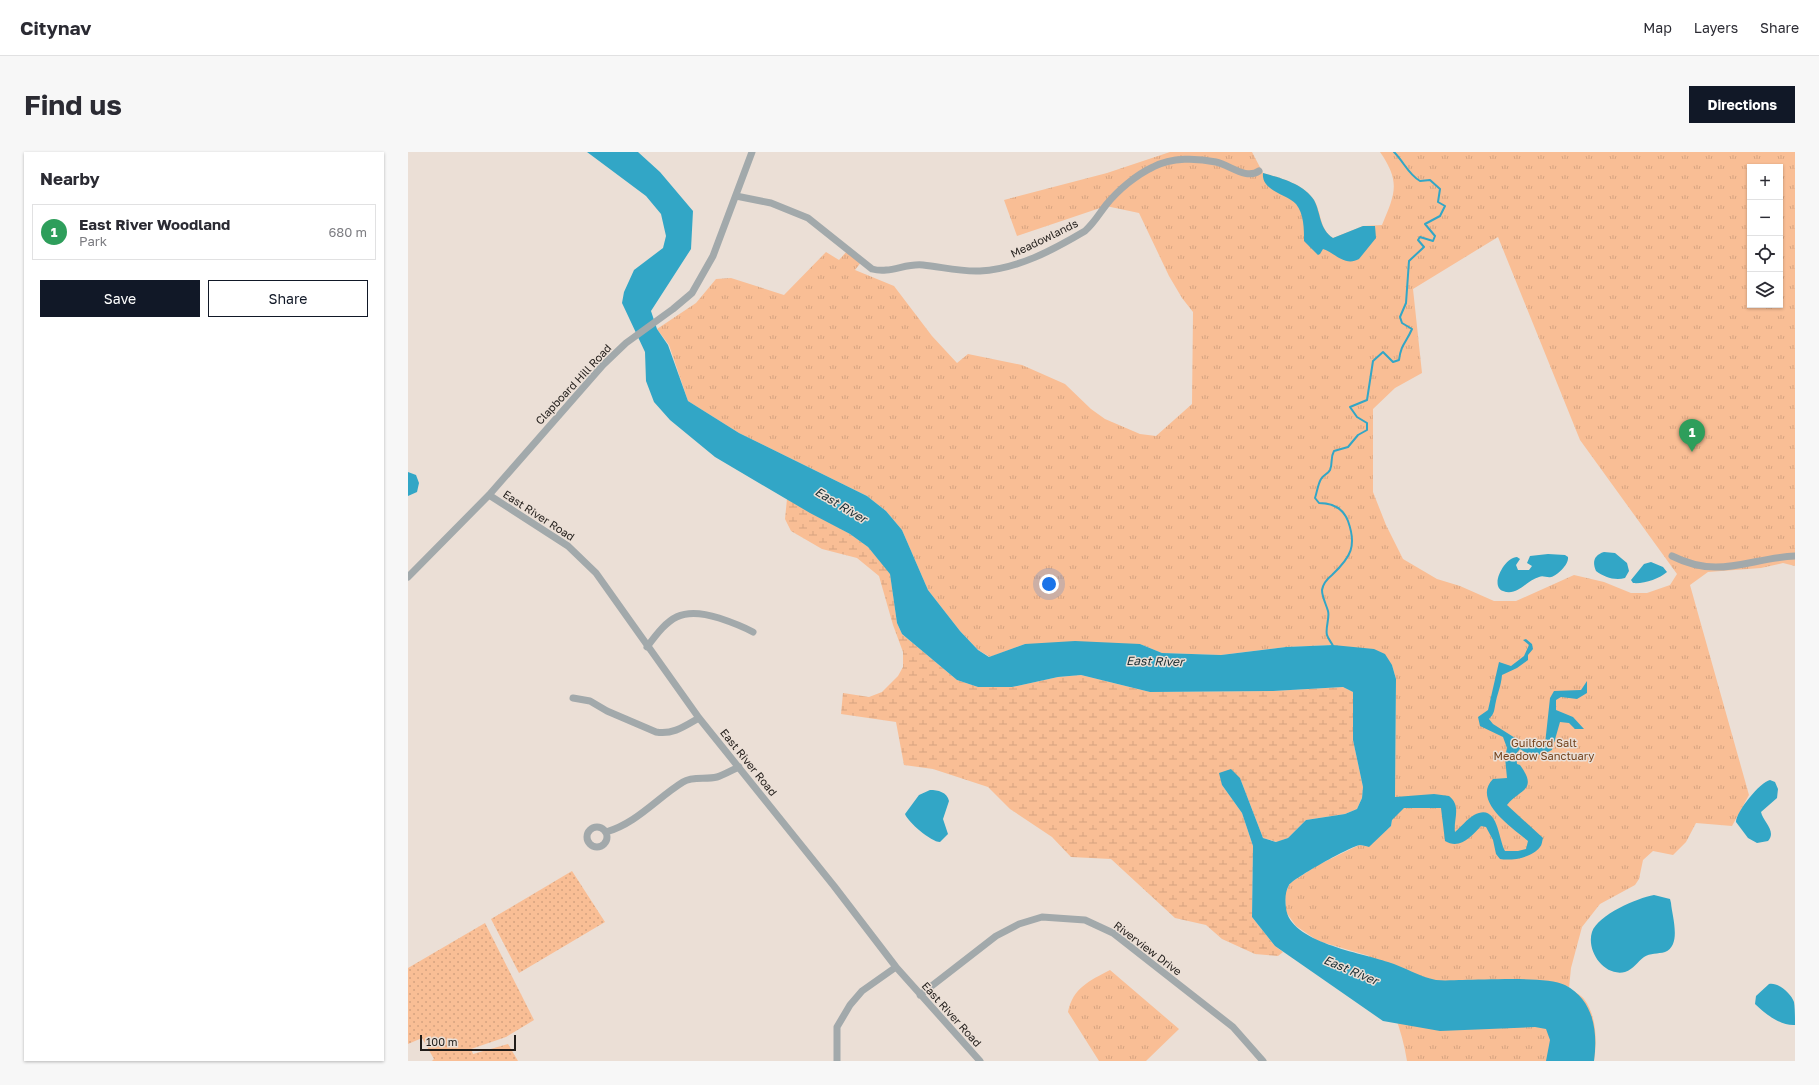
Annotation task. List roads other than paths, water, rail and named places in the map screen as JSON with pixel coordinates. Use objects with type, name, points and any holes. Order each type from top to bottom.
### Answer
[{"type":"street","name":"Clapboard Hill Road","points":[[408,577],[489,495],[589,379],[632,339],[658,321],[692,293],[714,256],[752,152]]},
{"type":"street","name":"Meadowlands","points":[[736,196],[771,203],[808,218],[872,269],[889,271],[910,266],[923,265],[953,270],[981,271],[1002,269],[1023,263],[1085,231],[1094,224],[1110,201],[1130,182],[1154,166],[1192,159],[1217,162],[1250,174],[1260,171]]},
{"type":"street","name":"East River Road","points":[[489,495],[568,546],[596,573],[647,647],[700,718],[896,967],[980,1061]]},
{"type":"street","points":[[1672,556],[1691,563],[1719,568],[1795,556]]},
{"type":"street","points":[[647,647],[662,627],[674,618],[691,612],[704,613],[744,627],[753,632]]},
{"type":"street","points":[[573,698],[590,701],[607,711],[661,733],[675,731],[700,718]]},
{"type":"street","points":[[606,832],[615,829],[646,812],[684,782],[692,779],[717,777],[739,767]]},
{"type":"street","name":"Riverview Drive","points":[[920,995],[996,936],[1019,924],[1042,918],[1085,920],[1113,933],[1233,1027],[1262,1061]]},
{"type":"street","points":[[837,1061],[837,1027],[850,1005],[862,991],[896,967]]},
{"type":"water","name":"East River","points":[[587,152],[638,152],[660,172],[693,211],[691,249],[651,311],[657,329],[668,345],[688,401],[739,433],[867,496],[886,511],[902,530],[928,590],[960,631],[978,650],[989,657],[1025,644],[1075,641],[1140,644],[1162,653],[1221,655],[1286,647],[1333,645],[1374,649],[1385,654],[1392,665],[1396,679],[1395,797],[1434,794],[1449,796],[1453,800],[1456,809],[1455,832],[1474,815],[1482,812],[1488,813],[1493,817],[1496,823],[1505,851],[1518,851],[1526,849],[1528,841],[1497,814],[1487,796],[1488,787],[1493,779],[1507,778],[1505,757],[1507,748],[1503,737],[1480,726],[1478,717],[1488,710],[1499,662],[1511,666],[1524,656],[1529,645],[1523,640],[1526,639],[1532,644],[1533,649],[1528,655],[1528,660],[1517,668],[1502,675],[1494,711],[1489,719],[1493,724],[1523,743],[1545,744],[1550,698],[1554,691],[1581,690],[1587,681],[1587,693],[1577,699],[1561,697],[1556,700],[1556,710],[1573,717],[1584,729],[1575,729],[1569,723],[1560,722],[1552,750],[1544,754],[1536,755],[1524,752],[1520,749],[1516,754],[1517,764],[1520,765],[1528,780],[1525,789],[1507,805],[1543,838],[1541,845],[1532,854],[1510,860],[1500,859],[1496,854],[1493,840],[1486,827],[1481,826],[1470,838],[1465,841],[1456,844],[1450,843],[1445,841],[1441,808],[1404,808],[1392,820],[1391,826],[1369,847],[1360,845],[1346,851],[1293,881],[1289,885],[1285,902],[1290,920],[1300,930],[1313,938],[1345,950],[1394,964],[1430,979],[1531,979],[1545,980],[1565,985],[1575,991],[1582,999],[1592,1018],[1595,1039],[1594,1061],[1546,1061],[1550,1040],[1546,1029],[1535,1027],[1440,1031],[1383,1021],[1275,946],[1252,917],[1253,846],[1242,813],[1222,785],[1219,773],[1231,769],[1240,778],[1263,838],[1276,842],[1288,838],[1306,820],[1345,814],[1357,809],[1362,798],[1363,787],[1353,740],[1353,692],[1343,687],[1273,691],[1150,692],[1081,675],[1058,677],[1012,687],[978,687],[957,680],[902,634],[897,623],[890,574],[868,547],[850,534],[810,513],[715,457],[670,420],[654,402],[646,381],[645,352],[622,303],[624,292],[634,270],[663,248],[666,236],[661,214],[646,196]]},
{"type":"water","points":[[1263,173],[1292,182],[1310,194],[1314,200],[1325,230],[1333,238],[1363,226],[1375,226],[1376,238],[1359,259],[1354,261],[1345,260],[1323,249],[1318,255],[1304,241],[1304,227],[1299,208],[1292,201],[1270,188],[1263,179]]},
{"type":"water","points":[[408,472],[416,475],[419,483],[417,492],[408,496]]},
{"type":"water","points":[[1604,552],[1615,553],[1627,563],[1629,571],[1625,578],[1610,578],[1596,571],[1594,565],[1595,559],[1598,555]]},
{"type":"water","points":[[1548,554],[1565,555],[1568,557],[1567,563],[1557,574],[1551,577],[1540,576],[1513,592],[1503,591],[1499,588],[1498,578],[1500,572],[1512,558],[1517,557],[1520,559],[1516,565],[1518,570],[1529,570],[1532,566],[1527,563],[1530,556]]},
{"type":"water","points":[[1651,562],[1663,567],[1667,572],[1660,577],[1642,583],[1633,583],[1631,580],[1644,564]]},
{"type":"water","points":[[1770,780],[1775,782],[1778,789],[1777,798],[1761,812],[1769,826],[1771,834],[1768,841],[1757,843],[1748,838],[1736,822],[1737,817],[1749,798],[1760,786]]},
{"type":"water","points":[[930,790],[942,792],[946,795],[949,801],[943,819],[948,834],[940,842],[931,839],[920,831],[910,822],[905,814],[919,795]]},
{"type":"water","points":[[1654,895],[1670,899],[1675,930],[1673,943],[1665,952],[1646,956],[1631,969],[1625,972],[1610,971],[1598,961],[1594,954],[1591,939],[1592,932],[1602,919],[1619,908]]},
{"type":"water","points":[[1769,984],[1780,986],[1787,992],[1794,1002],[1795,1025],[1784,1024],[1768,1015],[1755,1004],[1756,996]]},
{"type":"waterway","points":[[1333,646],[1327,635],[1328,611],[1322,590],[1327,580],[1339,569],[1348,557],[1352,544],[1352,537],[1346,516],[1333,505],[1319,503],[1315,498],[1318,486],[1323,476],[1330,470],[1334,451],[1348,447],[1358,435],[1367,430],[1367,423],[1357,417],[1350,407],[1367,400],[1373,361],[1383,352],[1393,362],[1399,360],[1402,347],[1412,329],[1402,323],[1400,317],[1406,303],[1409,261],[1424,247],[1418,240],[1420,237],[1433,241],[1435,236],[1425,224],[1440,216],[1445,206],[1438,202],[1440,189],[1430,180],[1420,181],[1416,178],[1394,152]]},
{"type":"place","name":"East River Woodland","points":[[1692,452]]},
{"type":"park label","name":"Guilford Salt Meadow Sanctuary","points":[[1544,748]]}]
